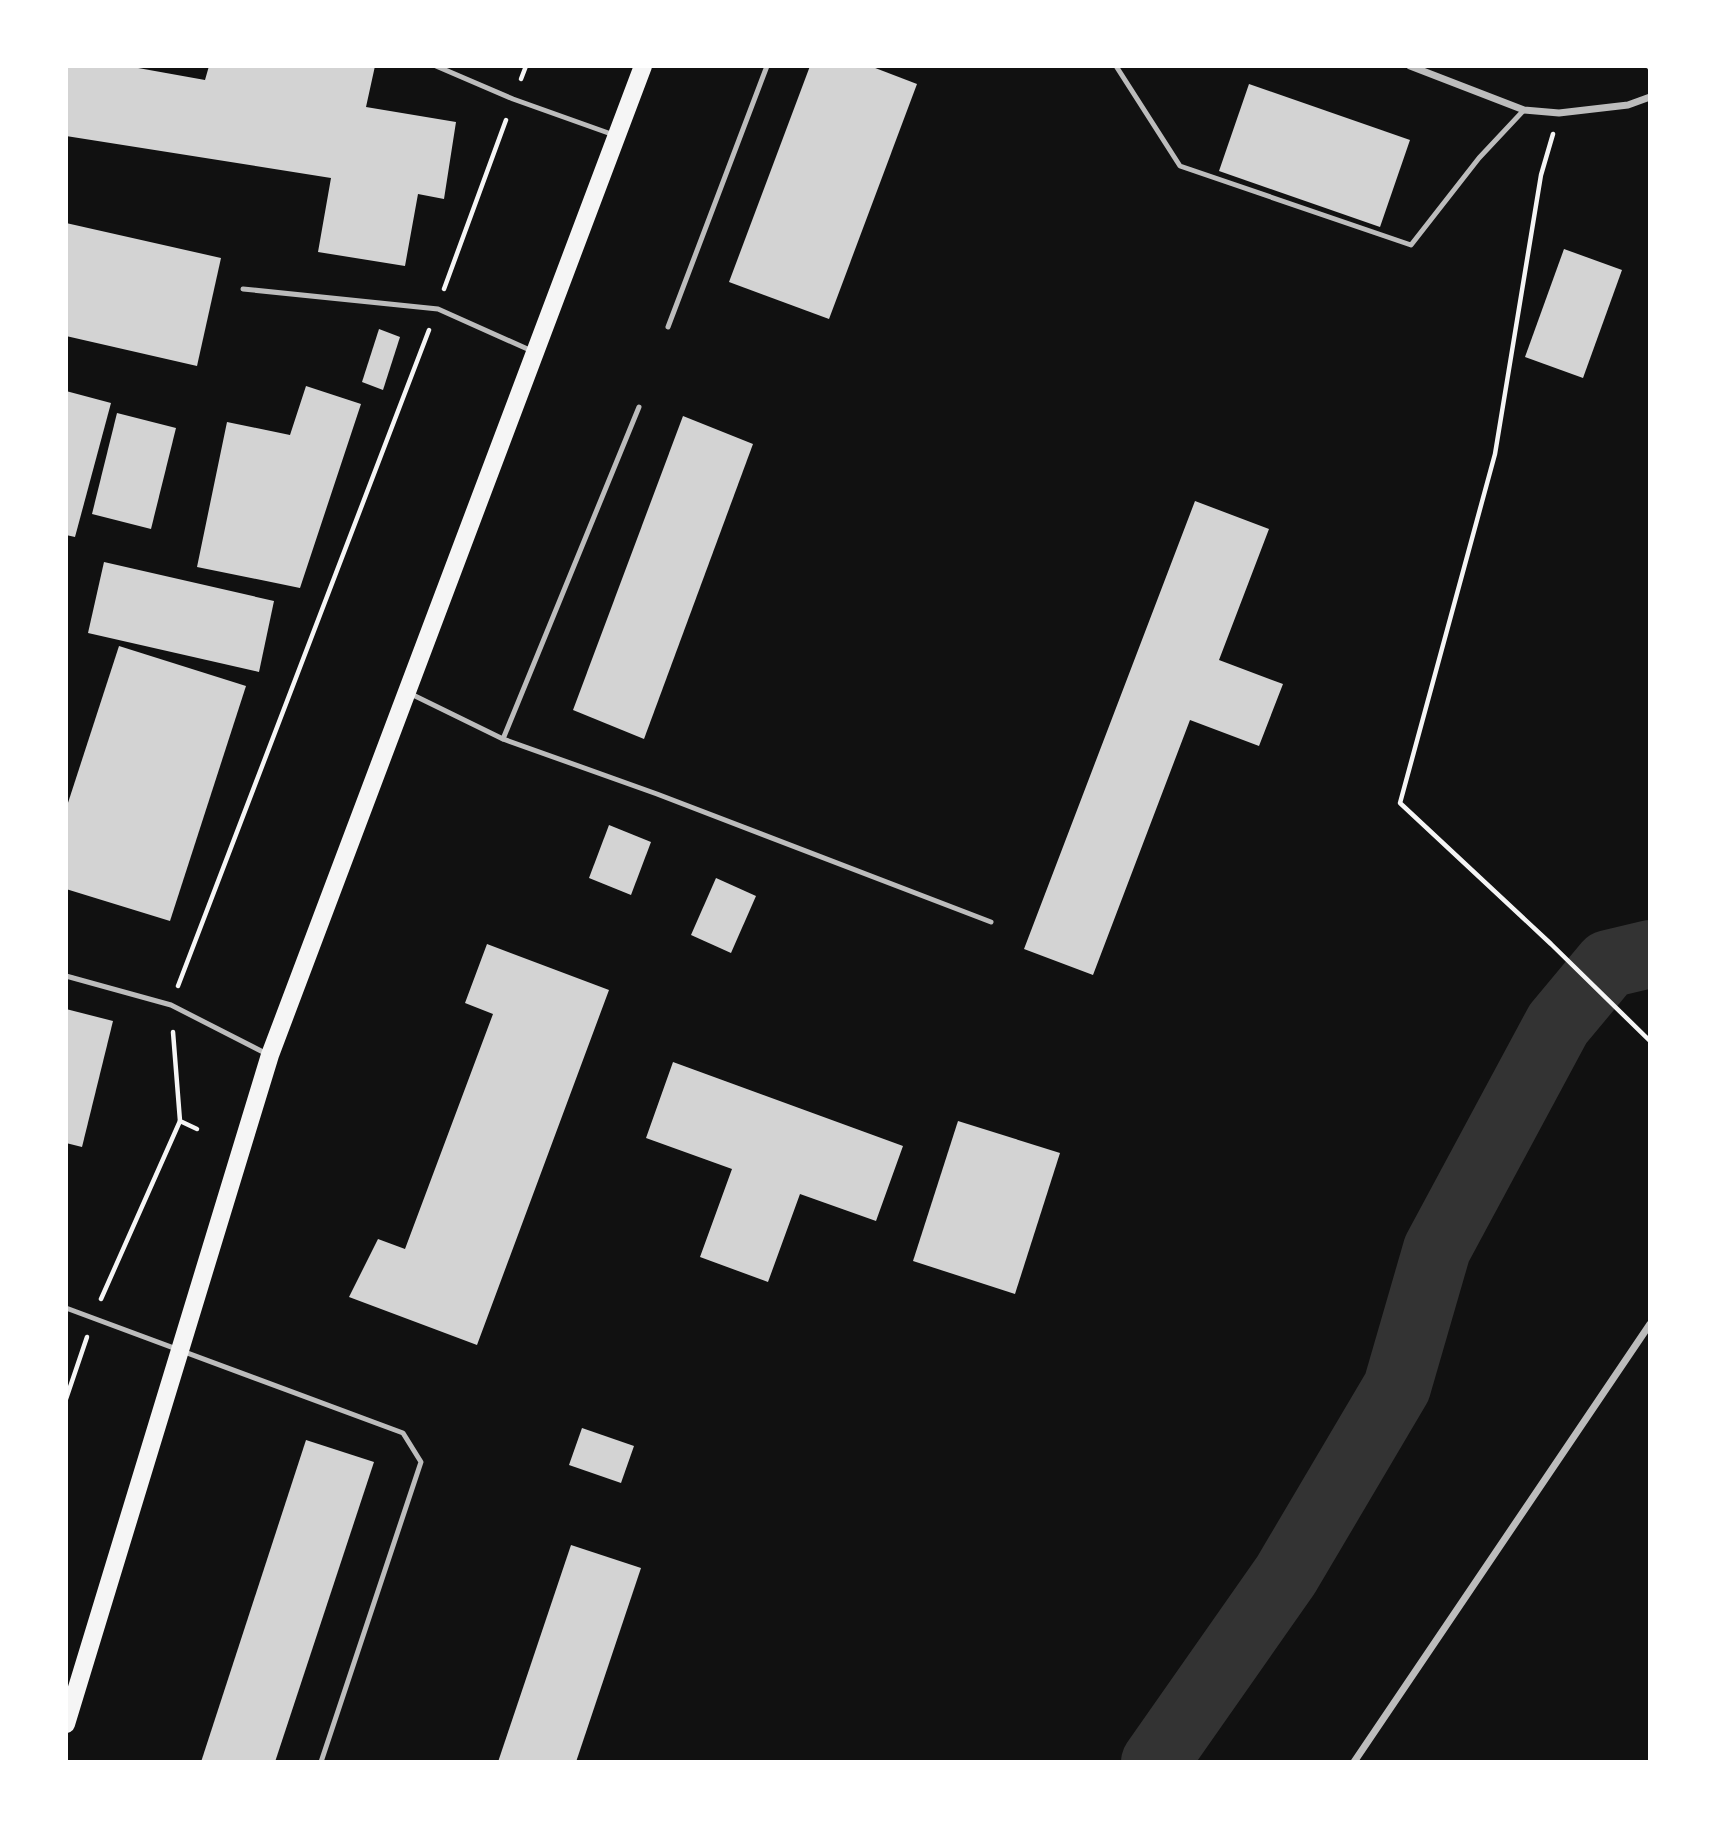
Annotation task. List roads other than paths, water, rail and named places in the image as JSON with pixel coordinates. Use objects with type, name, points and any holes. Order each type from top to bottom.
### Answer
[{"type":"main road","points":[[66,1724],[270,1055],[405,691],[470,530],[643,66]]},
{"type":"street","points":[[1410,66],[1524,110],[1559,113],[1628,105],[1650,97]]},
{"type":"street","points":[[1354,1762],[1650,1324]]},
{"type":"lane","points":[[436,66],[513,99],[617,136]]},
{"type":"lane","points":[[668,327],[767,66]]},
{"type":"lane","points":[[1116,66],[1180,166],[1411,245],[1479,158],[1524,110]]},
{"type":"lane","points":[[243,289],[438,309],[535,352]]},
{"type":"lane","points":[[503,739],[639,407]]},
{"type":"lane","points":[[405,691],[503,739],[657,794],[991,922]]},
{"type":"lane","points":[[66,976],[171,1004],[270,1055]]},
{"type":"lane","points":[[66,1308],[403,1433],[421,1462],[321,1762]]},
{"type":"waterway","points":[[1155,1762],[1286,1575],[1397,1387],[1437,1249],[1558,1024],[1608,964],[1650,954]]}]
